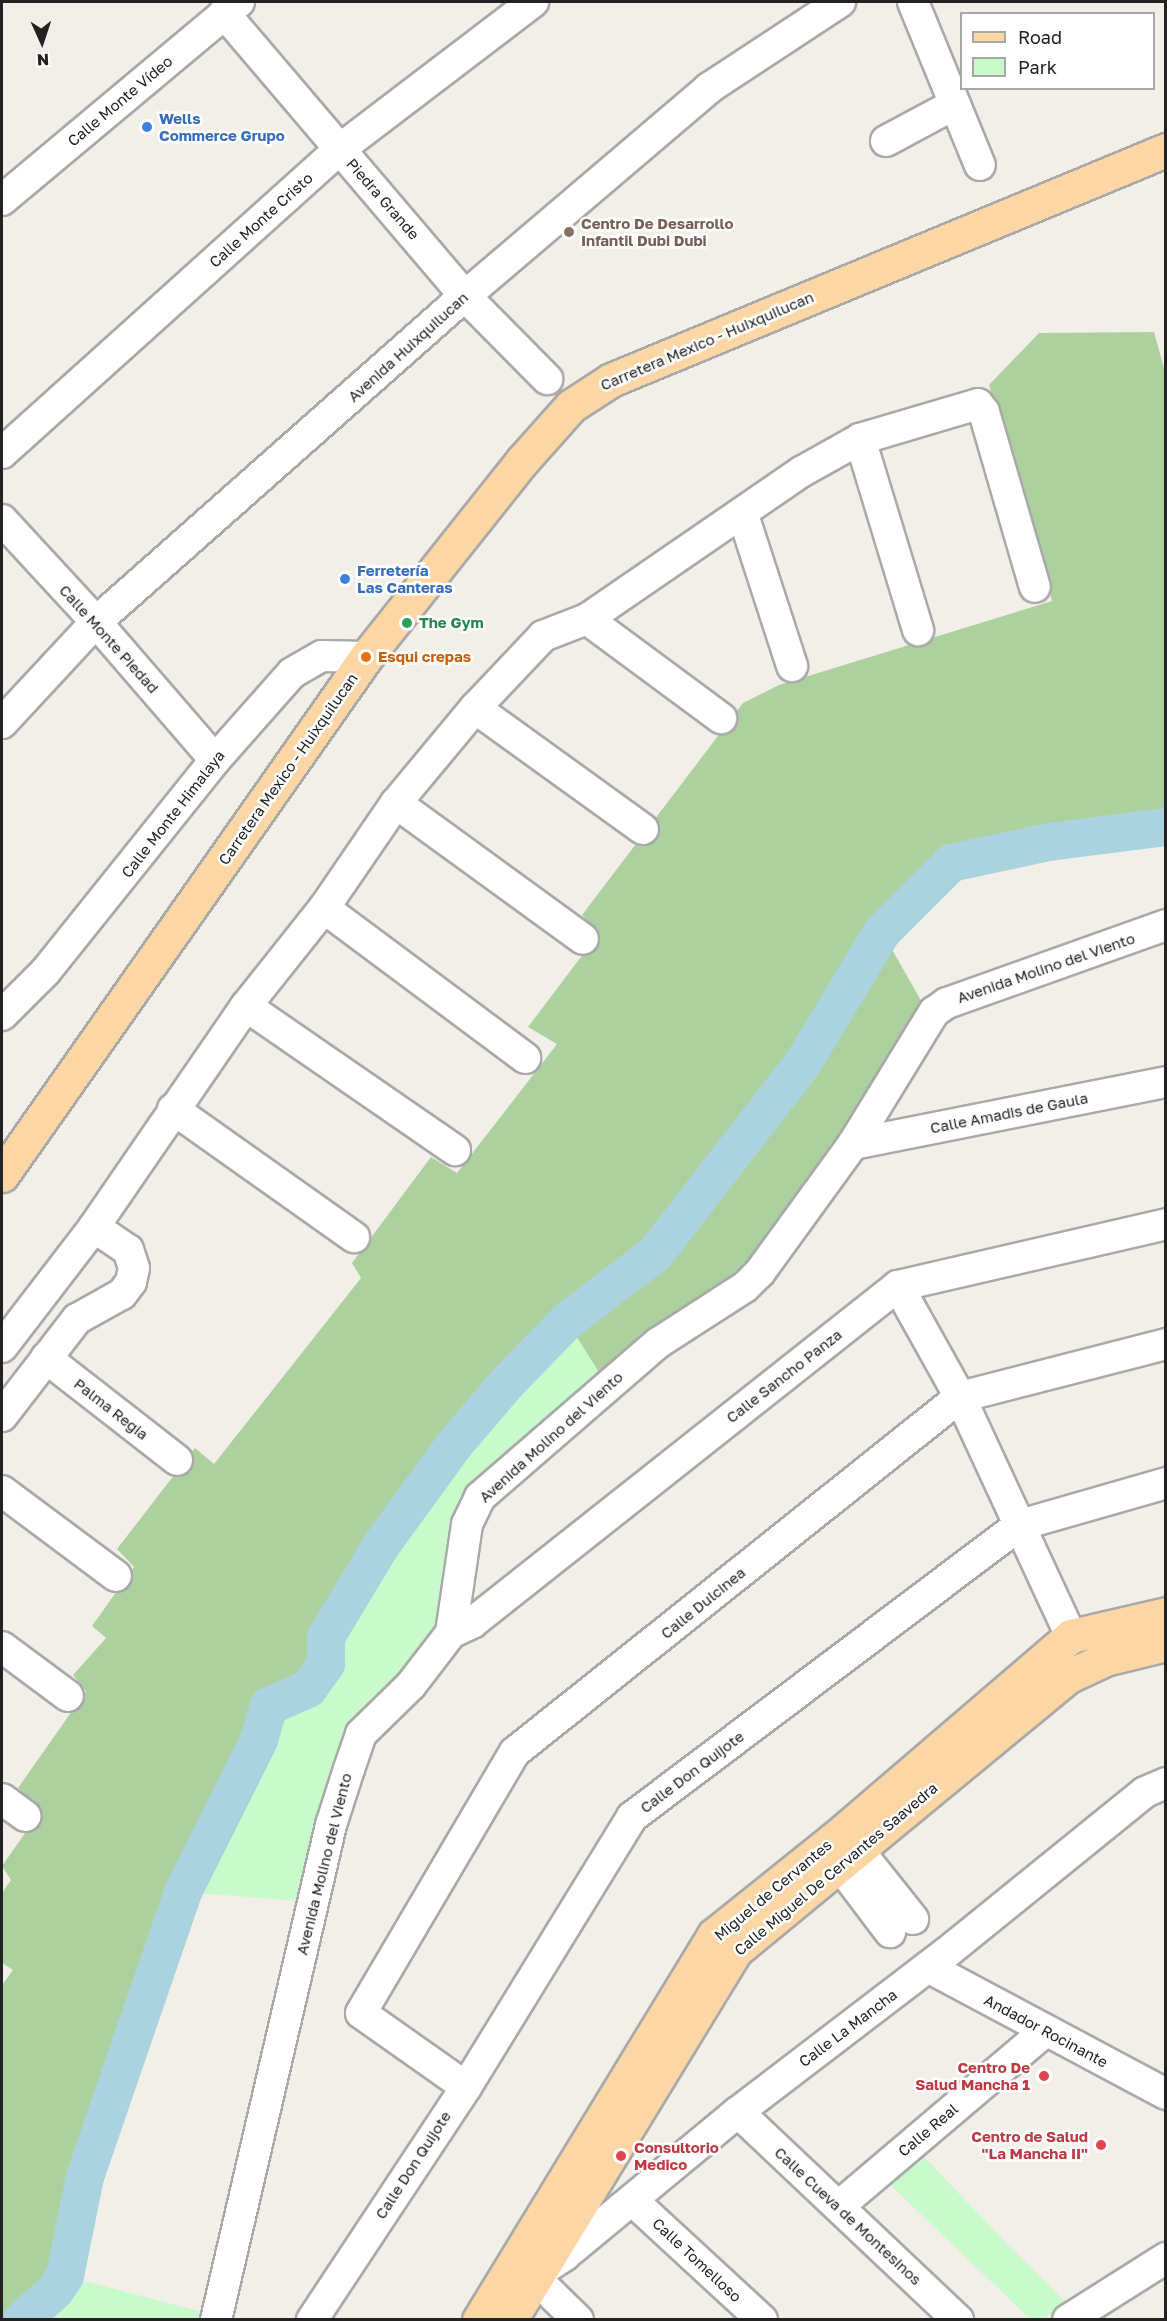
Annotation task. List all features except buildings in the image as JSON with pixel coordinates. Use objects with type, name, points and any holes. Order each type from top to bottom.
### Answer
[{"type":"main road","name":"Carretera Mexico - Huixquilucan","points":[[2,1175],[366,657],[522,461],[570,406],[590,392],[1001,216],[1166,150]]},
{"type":"main road","name":"Miguel de Cervantes","points":[[479,2319],[714,1935],[834,1839],[1071,1636],[1166,1614]]},
{"type":"main road","name":"Calle Miguel De Cervantes Saavedra","points":[[510,2319],[533,2276],[735,1951],[1069,1676],[1105,1659],[1166,1644]]},
{"type":"street","name":"Calle Monte Cristo","points":[[2,453],[340,149],[533,2]]},
{"type":"street","name":"Avenida Huixquilucan","points":[[2,723],[96,622],[465,296],[709,88],[840,2]]},
{"type":"street","points":[[913,2],[980,165]]},
{"type":"street","name":"Piedra Grande","points":[[232,7],[340,149],[465,296],[547,379]]},
{"type":"street","name":"Calle Monte Vídeo","points":[[2,200],[232,7]]},
{"type":"street","points":[[886,141],[955,104]]},
{"type":"street","points":[[2,1347],[94,1227],[246,1006],[324,908],[396,804],[475,708],[543,636],[587,619],[743,515],[801,472],[860,439],[978,404],[984,412],[1035,586]]},
{"type":"street","points":[[860,439],[918,630]]},
{"type":"street","points":[[743,515],[792,666]]},
{"type":"street","name":"Calle Monte Piedad","points":[[2,520],[96,622],[215,760]]},
{"type":"street","points":[[587,619],[721,718]]},
{"type":"street","name":"Calle Monte Himalaya","points":[[2,1015],[46,971],[215,760],[300,665],[322,656],[366,657]]},
{"type":"street","points":[[475,708],[643,829]]},
{"type":"street","points":[[396,804],[583,939]]},
{"type":"street","points":[[324,908],[525,1058]]},
{"type":"street","name":"Avenida Molino del Viento","points":[[216,2319],[331,1825],[348,1769],[361,1734],[411,1684],[451,1633],[467,1524],[480,1497],[658,1343],[745,1287],[853,1144],[917,1036],[934,1012],[947,1003],[1165,929]]},
{"type":"street","points":[[246,1006],[455,1150]]},
{"type":"street","name":"Calle Amadis de Gaula","points":[[853,1144],[1166,1082]]},
{"type":"street","points":[[173,1109],[354,1237]]},
{"type":"street","name":"Calle Sancho Panza","points":[[451,1633],[472,1623],[898,1286],[1166,1224]]},
{"type":"street","points":[[2,1416],[76,1319],[122,1294],[132,1282],[134,1268],[128,1250],[94,1227]]},
{"type":"street","points":[[898,1286],[960,1397],[1071,1636]]},
{"type":"street","name":"Calle Dulcinea","points":[[466,2087],[361,2013],[515,1752],[960,1397],[1166,1344]]},
{"type":"street","name":"Palma Regia","points":[[46,1358],[177,1460]]},
{"type":"street","name":"Calle Don Quijote","points":[[312,2319],[466,2087],[632,1817],[1020,1525],[1166,1484]]},
{"type":"street","points":[[2,1491],[116,1576]]},
{"type":"street","points":[[2,1647],[69,1696]]},
{"type":"street","name":"Calle La Mancha","points":[[533,2276],[632,2200],[738,2112],[928,1967],[1145,1792],[1166,1783]]},
{"type":"street","points":[[849,1858],[901,1926]]},
{"type":"street","name":"Andador Rocinante","points":[[928,1967],[1044,2032],[1166,2094]]},
{"type":"street","name":"Calle Real","points":[[839,2206],[1044,2032]]},
{"type":"street","name":"Calle Cueva de Montesinos","points":[[738,2112],[958,2319]]},
{"type":"street","name":"Calle Tomelloso","points":[[632,2200],[762,2319]]},
{"type":"street","points":[[1068,2319],[1166,2258]]},
{"type":"street","points":[[533,2276],[578,2319]]},
{"type":"green space","points":[[1154,332],[1166,375],[1165,829],[1049,842],[951,863],[882,932],[923,1004],[815,1179],[740,1277],[605,1382],[566,1322],[507,1383],[454,1445],[326,1637],[326,1664],[308,1689],[269,1706],[259,1740],[183,1892],[87,2171],[65,2276],[55,2291],[22,2319],[2,2320],[2,1985],[13,1970],[2,1963],[2,1893],[11,1880],[2,1866],[41,1810],[18,1788],[86,1691],[73,1675],[106,1638],[92,1626],[134,1567],[117,1549],[195,1448],[214,1464],[361,1278],[352,1263],[431,1157],[457,1173],[557,1044],[528,1027],[599,933],[582,915],[743,703],[779,685],[1052,601],[989,385],[1039,333]]},
{"type":"green space","points":[[567,1321],[605,1382],[468,1501],[440,1633],[348,1737],[300,1901],[183,1892],[259,1740],[269,1706],[308,1689],[326,1664],[326,1637],[380,1547],[454,1445],[507,1383]]},
{"type":"green space","points":[[912,2144],[1068,2304],[1043,2319],[1030,2319],[878,2173]]},
{"type":"green space","points":[[65,2276],[210,2314],[203,2320],[22,2320],[55,2291]]},
{"type":"waterway","points":[[22,2320],[55,2291],[65,2276],[85,2177],[183,1892],[259,1740],[269,1706],[308,1689],[326,1664],[326,1637],[380,1547],[454,1445],[507,1383],[567,1321],[655,1254],[803,1063],[882,932],[951,863],[1049,842],[1166,827]]},
{"type":"place","name":"Wells Commerce Grupo","points":[[147,127]]},
{"type":"place","name":"Centro De Desarrollo Infantil Dubi Dubi","points":[[569,232]]},
{"type":"place","name":"Ferretería Las Canteras","points":[[345,579]]},
{"type":"place","name":"The Gym","points":[[407,623]]},
{"type":"place","name":"Esqui crepas","points":[[366,657]]},
{"type":"place","name":"Centro De Salud Mancha 1","points":[[1044,2076]]},
{"type":"place","name":"Centro de Salud \"La Mancha II\"","points":[[1101,2145]]},
{"type":"place","name":"Consultorio Medico","points":[[621,2156]]}]
